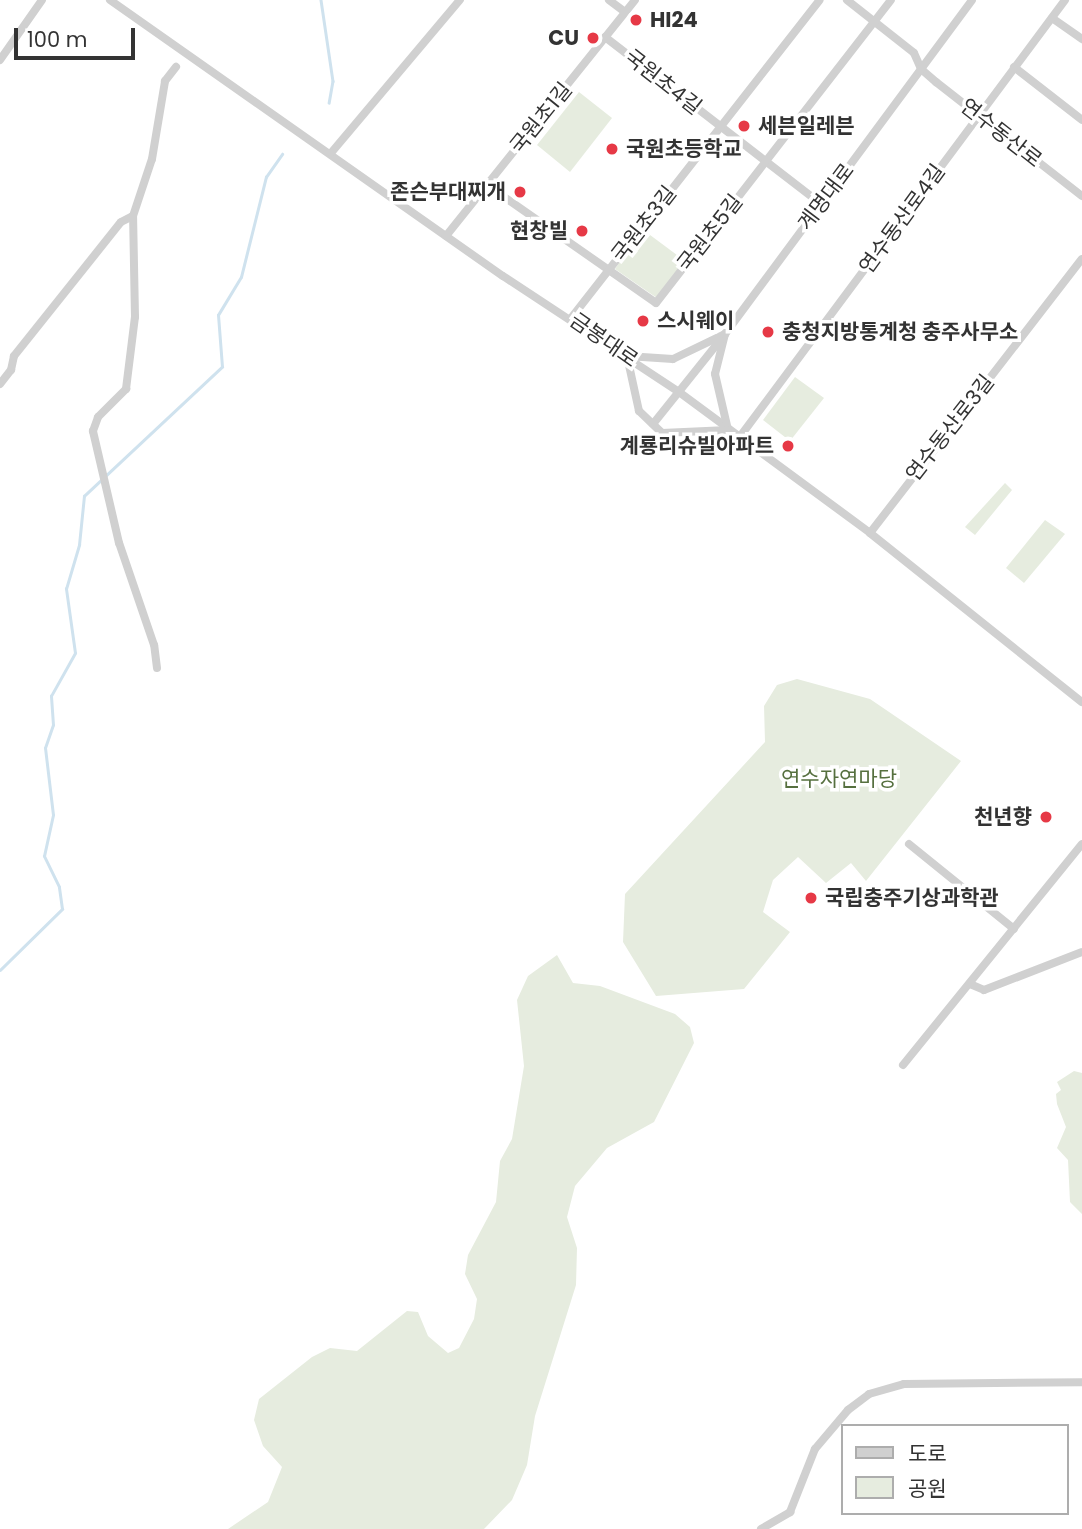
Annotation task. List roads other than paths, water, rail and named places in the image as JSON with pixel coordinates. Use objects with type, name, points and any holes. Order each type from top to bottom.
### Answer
[{"type":"street","points":[[0,60],[42,0]]},
{"type":"street","name":"금봉대로","points":[[110,0],[446,236],[572,317],[679,392],[870,533],[1082,702]]},
{"type":"street","points":[[331,153],[460,0]]},
{"type":"street","points":[[609,0],[625,12]]},
{"type":"street","name":"국원초1길","points":[[446,236],[635,0]]},
{"type":"street","name":"국원초3길","points":[[572,317],[820,0]]},
{"type":"street","name":"연수동산로","points":[[847,0],[914,53],[921,69],[1082,196]]},
{"type":"street","name":"국원초5길","points":[[487,185],[610,268],[656,303],[891,0]]},
{"type":"street","name":"계명대로","points":[[653,424],[725,334],[972,0]]},
{"type":"street","name":"연수동산로4길","points":[[739,438],[1065,0]]},
{"type":"street","points":[[1052,18],[1082,39]]},
{"type":"street","name":"국원초4길","points":[[605,37],[821,204]]},
{"type":"street","points":[[157,668],[154,645],[119,543],[93,432],[97,417],[126,389],[135,317],[133,216],[152,159],[165,81],[176,67]]},
{"type":"street","points":[[1014,67],[1082,120]]},
{"type":"street","points":[[0,384],[14,356],[121,222],[133,216]]},
{"type":"street","name":"연수동산로3길","points":[[870,533],[1082,259]]},
{"type":"street","points":[[725,334],[715,374],[728,430],[662,433],[639,411],[627,356],[673,359],[725,334]]},
{"type":"street","points":[[909,844],[1014,929]]},
{"type":"street","points":[[903,1065],[1082,844]]},
{"type":"street","points":[[970,984],[984,990],[1082,953]]},
{"type":"street","points":[[761,1529],[790,1512],[815,1449],[848,1410],[869,1394],[904,1384],[1082,1382]]},
{"type":"waterway","points":[[321,0],[333,81],[329,103]]},
{"type":"waterway","points":[[0,970],[62,909],[59,887],[44,856],[53,815],[45,748],[53,725],[51,696],[75,653],[66,589],[79,545],[84,496],[222,367],[218,315],[241,277],[266,177],[282,154]]},
{"type":"place","name":"HI24","points":[[636,20]]},
{"type":"place","name":"CU","points":[[593,38]]},
{"type":"place","name":"세븐일레븐","points":[[744,126]]},
{"type":"place","name":"국원초등학교","points":[[612,149]]},
{"type":"place","name":"존슨부대찌개","points":[[520,192]]},
{"type":"place","name":"현창빌","points":[[582,231]]},
{"type":"place","name":"스시웨이","points":[[643,321]]},
{"type":"place","name":"충청지방통계청 충주사무소","points":[[768,332]]},
{"type":"place","name":"계룡리슈빌아파트","points":[[788,446]]},
{"type":"place","name":"천년향","points":[[1046,817]]},
{"type":"place","name":"국립충주기상과학관","points":[[811,898]]},
{"type":"park label","name":"연수자연마당","points":[[839,779]]}]
